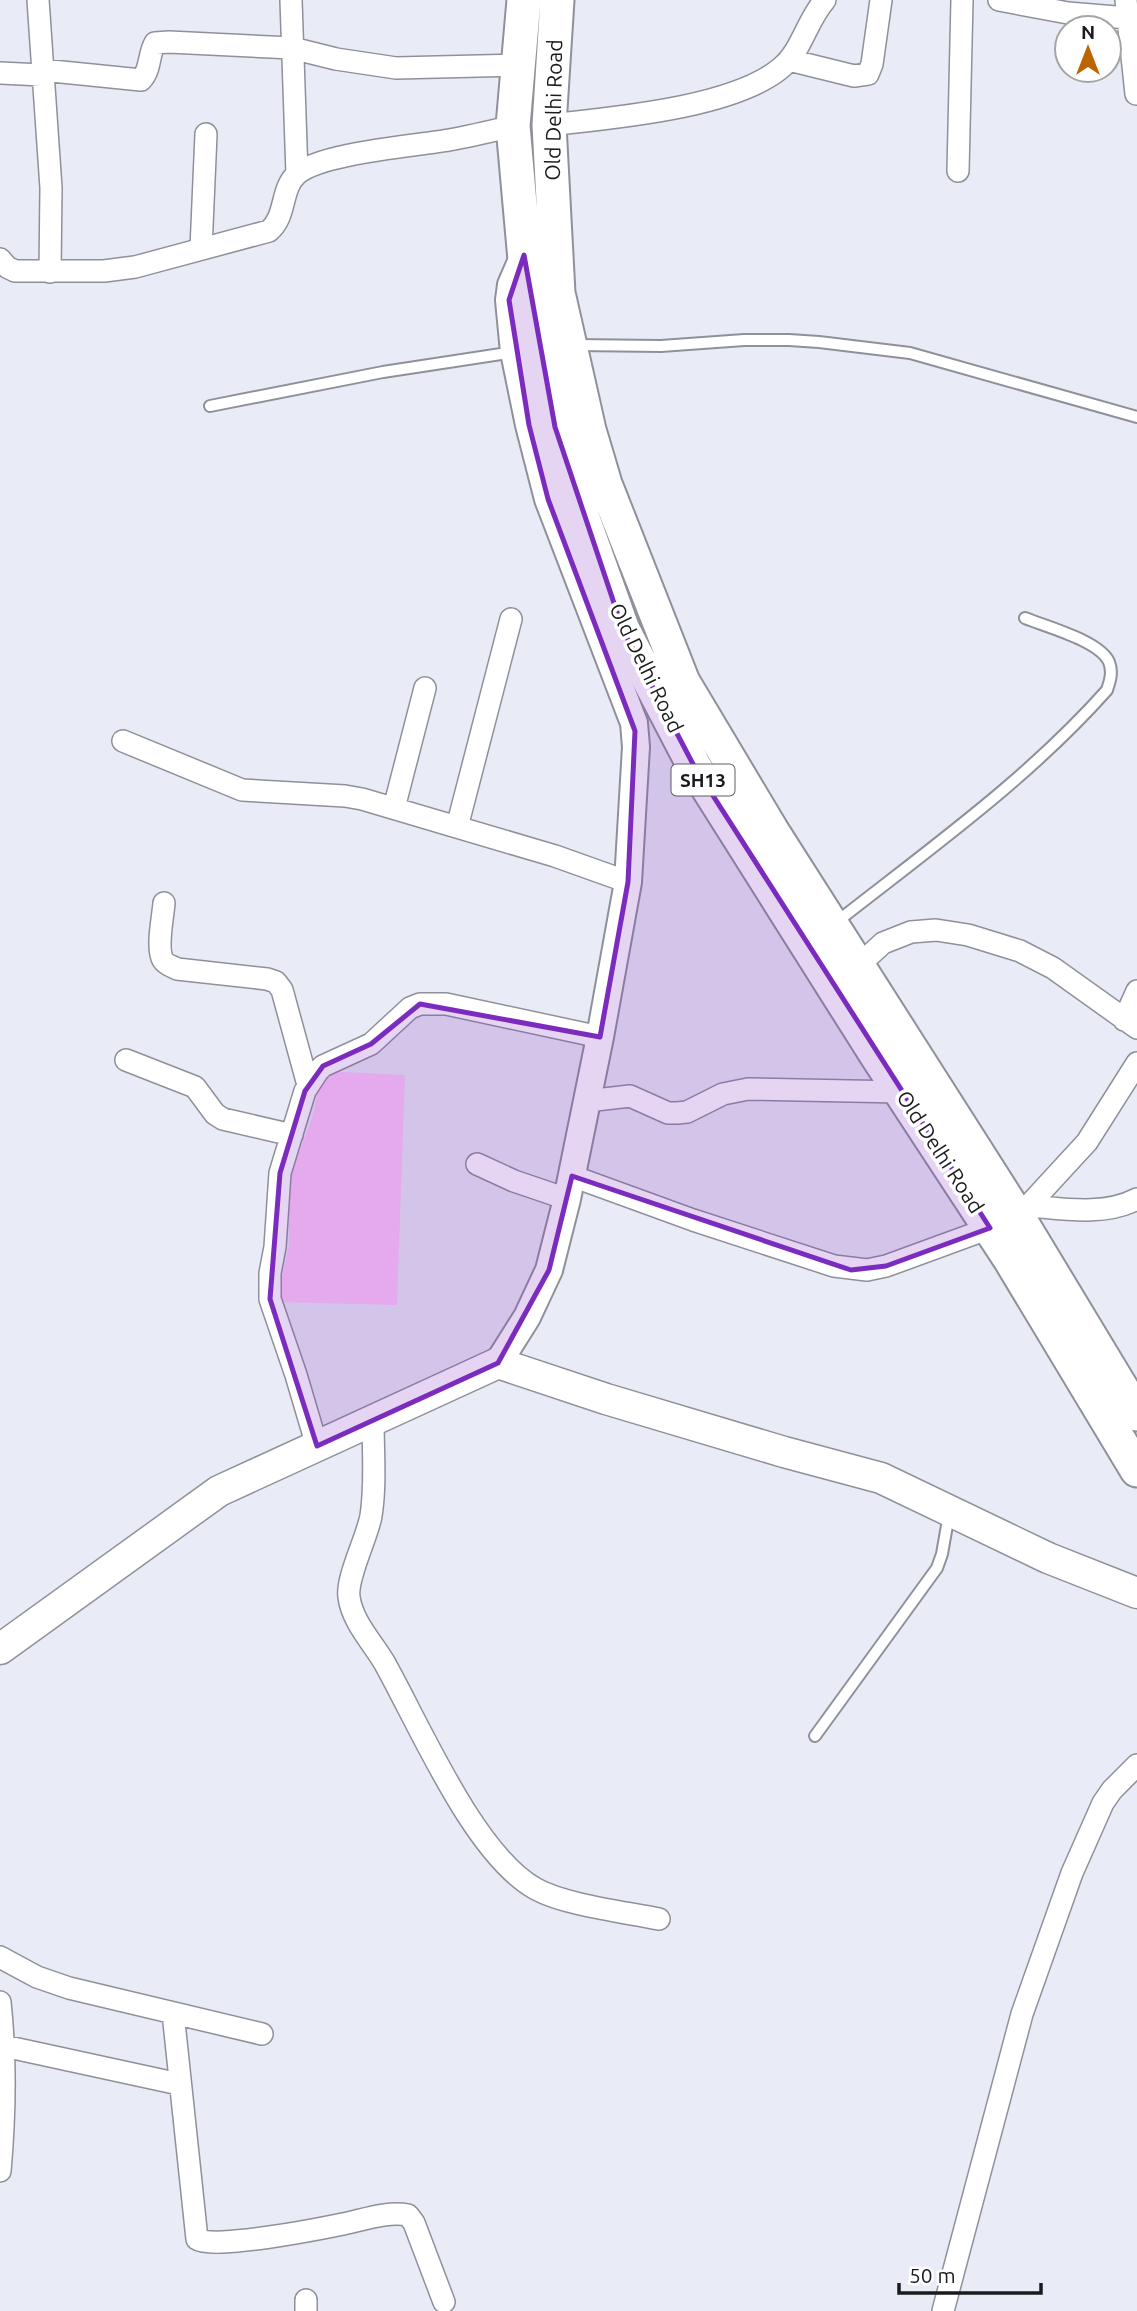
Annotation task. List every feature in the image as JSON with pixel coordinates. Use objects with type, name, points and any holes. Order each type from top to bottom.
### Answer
[{"type":"main road","name":"Old Delhi Road","points":[[524,0],[513,126],[524,255],[536,334],[555,427],[576,499],[623,630],[694,766],[901,1092],[1012,1217],[1137,1470]]},
{"type":"main road","name":"Old Delhi Road","points":[[557,0],[549,125],[558,293],[605,484],[683,682],[1012,1217],[1137,1414]]},
{"type":"main road","points":[[0,1649],[219,1491],[498,1363],[656,1414],[881,1478],[1048,1558],[1137,1593]]},
{"type":"street","points":[[38,0],[51,188],[50,272]]},
{"type":"street","points":[[291,0],[296,174]]},
{"type":"street","points":[[549,125],[712,99],[739,90],[767,77],[789,60],[825,0]]},
{"type":"street","points":[[789,60],[854,76],[868,74],[872,64],[881,0]]},
{"type":"street","points":[[958,171],[962,0]]},
{"type":"street","points":[[999,0],[1068,13],[1127,9],[1136,94]]},
{"type":"street","points":[[0,73],[141,80],[146,73],[155,43],[169,42],[292,48],[336,59],[396,68],[518,65]]},
{"type":"street","points":[[0,259],[15,271],[104,271],[135,267],[269,231],[281,216],[290,183],[296,174],[304,169],[334,159],[450,140],[513,126]]},
{"type":"street","points":[[201,249],[206,134]]},
{"type":"street","points":[[498,1363],[527,1317],[549,1270],[569,1187],[628,882],[636,747],[634,723],[548,499],[514,352],[509,293],[514,274],[524,255]]},
{"type":"street","points":[[457,827],[511,619]]},
{"type":"street","points":[[394,808],[425,688]]},
{"type":"street","points":[[122,741],[242,790],[345,796],[555,856],[628,882]]},
{"type":"street","points":[[164,903],[160,950],[167,965],[177,969],[276,982],[282,990],[308,1084]]},
{"type":"street","points":[[858,966],[883,943],[911,932],[936,930],[968,935],[1020,951],[1053,968],[1131,1024],[1137,991]]},
{"type":"street","points":[[317,1446],[270,1299],[280,1173],[308,1084],[323,1066],[371,1044],[410,1008],[420,1003],[446,1004],[600,1037]]},
{"type":"street","points":[[126,1060],[195,1087],[215,1114],[223,1119],[292,1135]]},
{"type":"street","points":[[1012,1217],[1087,1142],[1137,1063]]},
{"type":"street","points":[[587,1101],[630,1096],[668,1113],[677,1114],[687,1112],[723,1094],[748,1089],[901,1092]]},
{"type":"street","points":[[477,1164],[514,1181],[569,1187],[706,1224],[851,1270],[886,1266],[1012,1217],[1097,1210],[1137,1199]]},
{"type":"street","points":[[373,1420],[372,1503],[348,1594],[356,1618],[384,1662],[424,1740],[477,1828],[498,1856],[522,1879],[555,1897],[659,1919]]},
{"type":"street","points":[[943,2311],[1022,2014],[1063,1898],[1103,1803],[1137,1765]]},
{"type":"street","points":[[0,1957],[52,1983],[262,2034]]},
{"type":"street","points":[[0,2002],[4,2046],[4,2132],[0,2171]]},
{"type":"street","points":[[173,2013],[197,2239],[201,2242],[219,2243],[314,2230],[393,2214],[408,2215],[414,2223],[444,2302]]},
{"type":"street","points":[[4,2046],[179,2084]]},
{"type":"lane","points":[[569,345],[661,346],[744,340],[789,340],[876,348],[910,353],[1137,417]]},
{"type":"lane","points":[[210,406],[383,372],[514,352]]},
{"type":"lane","points":[[832,926],[942,841],[1019,776],[1107,690],[1111,665],[1096,647],[1025,618]]},
{"type":"lane","points":[[814,1736],[937,1568],[943,1554],[950,1511]]},
{"type":"highlighted area","points":[[524,255],[555,427],[623,630],[694,766],[990,1228],[886,1266],[851,1270],[572,1176],[549,1270],[498,1363],[317,1446],[270,1299],[280,1173],[305,1091],[323,1066],[371,1044],[420,1004],[600,1037],[628,882],[635,731],[548,499],[529,425],[509,300]]},
{"type":"shaded area","points":[[322,1071],[405,1075],[397,1305],[276,1302],[289,1246],[289,1179],[313,1115]]}]
